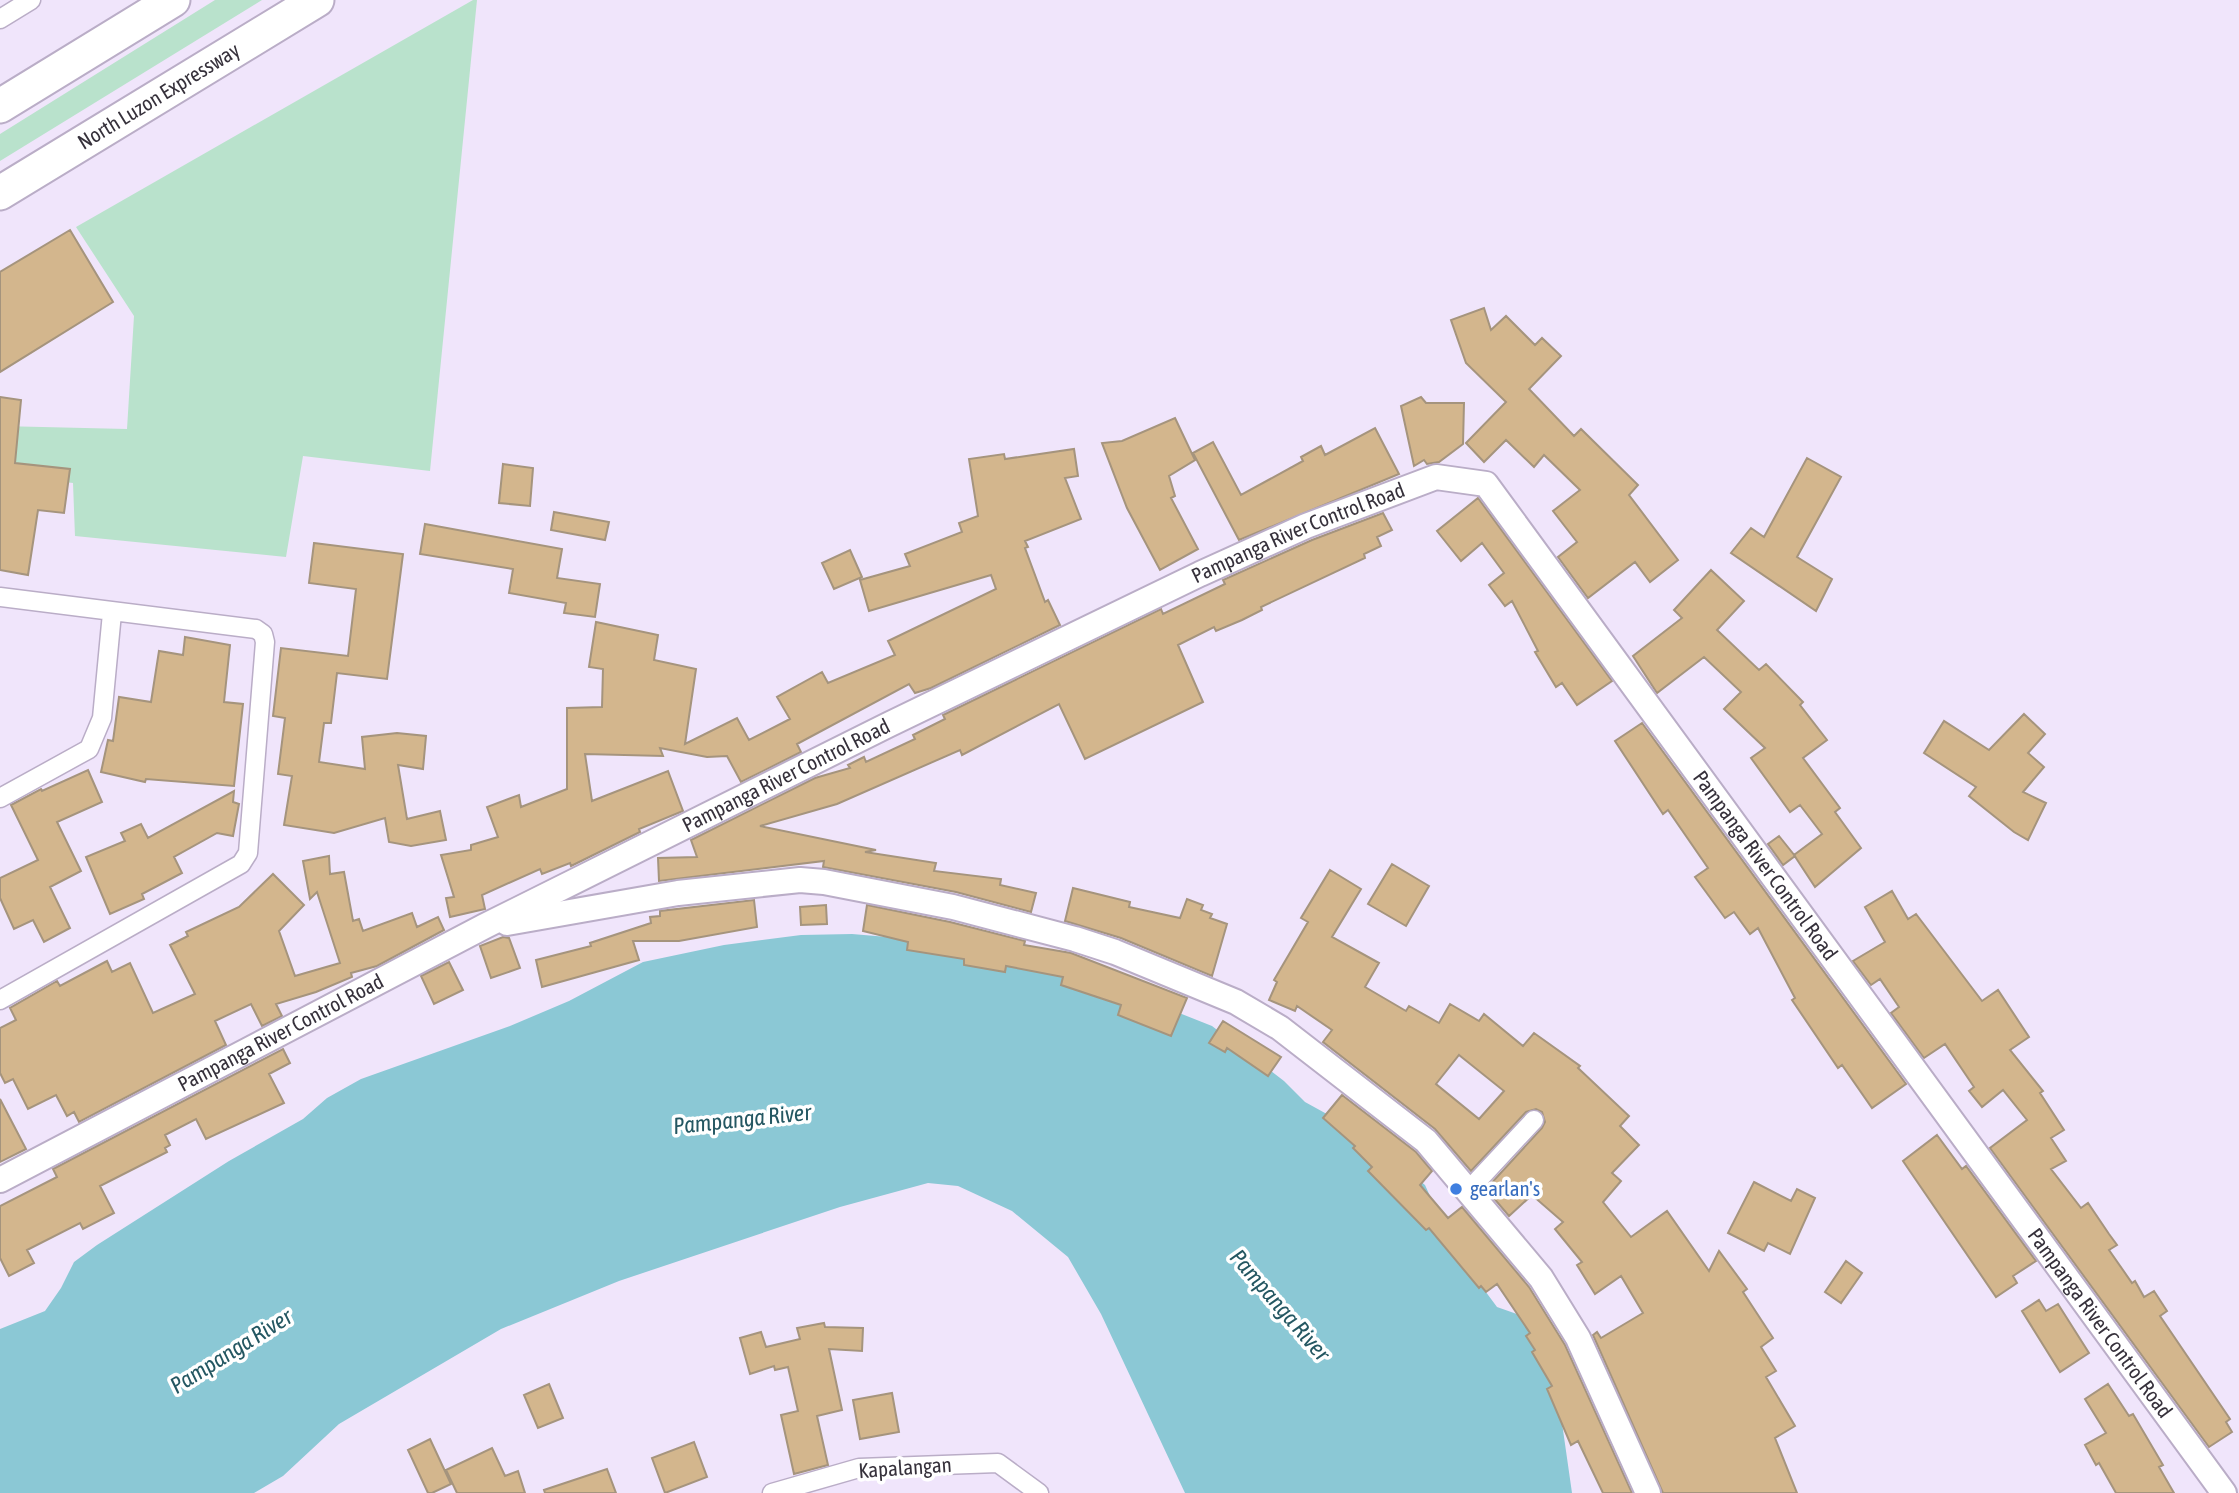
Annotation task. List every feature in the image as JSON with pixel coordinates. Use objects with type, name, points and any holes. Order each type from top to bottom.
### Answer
[{"type":"highway","points":[[0,106],[173,0]]},
{"type":"highway","name":"North Luzon Expressway","points":[[0,193],[317,0]]},
{"type":"street","points":[[0,19],[31,0]]},
{"type":"street","name":"Pampanga River Control Road","points":[[0,1180],[485,926],[913,713],[1306,526],[1436,477],[1486,484],[2224,1493]]},
{"type":"street","points":[[0,597],[112,614],[256,629],[263,634],[248,853],[241,864],[0,1000]]},
{"type":"street","points":[[0,798],[89,749],[102,718],[112,614]]},
{"type":"street","points":[[485,926],[562,916],[678,893],[800,880],[824,881],[1019,923],[1149,966],[1236,1002],[1280,1028],[1426,1141],[1542,1278],[1578,1338],[1648,1493]]},
{"type":"street","points":[[1467,1192],[1534,1120]]},
{"type":"street","name":"Kapalangan","points":[[772,1493],[859,1468],[998,1463],[1039,1493]]},
{"type":"green space","points":[[215,0],[262,0],[0,161],[0,134]]},
{"type":"green space","points":[[477,0],[430,471],[303,456],[286,557],[75,536],[73,483],[0,474],[0,426],[127,429],[134,316],[76,227]]},
{"type":"water","name":"Pampanga River","points":[[852,934],[946,942],[1154,1003],[1212,1026],[1284,1081],[1305,1102],[1365,1135],[1425,1185],[1430,1196],[1431,1218],[1497,1307],[1531,1319],[1560,1409],[1572,1493],[1185,1493],[1101,1314],[1068,1257],[1012,1211],[958,1186],[928,1183],[840,1207],[619,1281],[501,1329],[339,1424],[283,1476],[254,1493],[0,1493],[0,1329],[45,1311],[74,1262],[97,1245],[229,1161],[303,1119],[327,1098],[361,1079],[510,1026],[569,1001],[643,962],[724,945],[801,935]]},
{"type":"building","points":[[70,230],[113,302],[0,372],[0,272]]},
{"type":"building","points":[[1484,308],[1491,330],[1506,316],[1535,345],[1542,338],[1561,356],[1529,389],[1574,436],[1581,429],[1638,485],[1629,495],[1678,560],[1650,582],[1635,562],[1588,598],[1558,557],[1577,542],[1553,511],[1580,490],[1544,455],[1534,467],[1506,440],[1484,462],[1466,443],[1506,402],[1466,363],[1451,320]]},
{"type":"building","points":[[0,397],[21,400],[15,463],[70,469],[64,513],[38,510],[28,575],[0,570]]},
{"type":"building","points":[[1421,397],[1426,403],[1464,403],[1463,444],[1439,462],[1427,464],[1424,460],[1414,466],[1401,406]]},
{"type":"building","points":[[1175,418],[1195,460],[1169,476],[1175,496],[1171,498],[1198,549],[1160,570],[1127,508],[1102,443],[1122,441]]},
{"type":"building","points":[[1375,428],[1399,474],[1239,540],[1193,453],[1213,442],[1241,495],[1303,461],[1301,457],[1321,446],[1325,455]]},
{"type":"building","points":[[1074,449],[1078,476],[1065,478],[1081,519],[1025,541],[1028,547],[1025,548],[1045,602],[1048,600],[1060,625],[931,688],[915,693],[909,684],[797,744],[801,752],[741,782],[727,756],[707,757],[660,748],[663,756],[585,754],[592,801],[668,771],[683,811],[639,829],[640,832],[571,866],[570,863],[542,874],[540,869],[482,895],[485,909],[450,917],[446,898],[454,897],[441,855],[471,850],[471,845],[498,837],[487,807],[519,795],[521,807],[567,789],[567,708],[602,707],[603,669],[589,667],[596,622],[658,635],[654,660],[696,669],[685,744],[737,718],[749,740],[790,719],[777,697],[822,672],[828,683],[895,655],[888,641],[996,589],[991,575],[869,611],[860,580],[910,566],[905,554],[962,532],[959,523],[978,516],[969,459],[1004,454],[1005,459]]},
{"type":"building","points":[[1807,458],[1841,477],[1797,557],[1832,579],[1816,611],[1731,553],[1751,528],[1764,537]]},
{"type":"building","points":[[503,464],[533,468],[530,506],[499,503]]},
{"type":"building","points":[[1478,498],[1612,681],[1577,705],[1562,683],[1556,687],[1535,652],[1538,651],[1512,601],[1505,606],[1489,585],[1504,573],[1482,543],[1461,561],[1437,531]]},
{"type":"building","points":[[554,512],[609,522],[605,540],[551,530]]},
{"type":"building","points":[[1383,513],[1392,530],[1377,537],[1381,546],[1364,554],[1365,558],[1261,607],[1262,610],[1242,620],[1216,631],[1214,627],[1178,645],[1203,702],[1085,759],[1059,704],[962,755],[960,750],[837,804],[760,826],[876,850],[865,852],[936,863],[934,871],[1001,879],[1000,885],[1036,893],[1031,912],[956,892],[823,867],[824,861],[659,881],[658,858],[697,857],[691,840],[815,778],[850,768],[848,765],[864,757],[866,762],[915,739],[913,735],[945,719],[943,715],[1161,609],[1163,614],[1225,584],[1223,580],[1312,540]]},
{"type":"building","points":[[425,524],[562,549],[557,578],[600,584],[595,617],[564,613],[566,603],[509,593],[513,569],[420,554]]},
{"type":"building","points":[[314,543],[403,554],[387,679],[337,673],[331,723],[324,723],[319,762],[365,769],[362,737],[397,733],[426,736],[423,769],[398,765],[407,819],[440,811],[446,840],[411,846],[389,842],[385,818],[334,833],[284,825],[292,776],[278,774],[285,718],[273,716],[281,648],[348,656],[356,589],[309,583]]},
{"type":"building","points":[[850,550],[862,577],[834,589],[822,563]]},
{"type":"building","points":[[1711,570],[1744,601],[1717,630],[1759,670],[1766,664],[1803,702],[1800,705],[1827,740],[1803,758],[1840,808],[1835,812],[1861,848],[1815,887],[1794,855],[1822,834],[1800,805],[1790,812],[1751,758],[1765,748],[1724,709],[1741,692],[1704,657],[1657,693],[1633,656],[1682,618],[1674,610]]},
{"type":"building","points":[[185,637],[230,645],[224,702],[243,704],[234,786],[146,779],[145,782],[101,772],[108,740],[113,741],[119,697],[151,702],[159,651],[183,655]]},
{"type":"building","points":[[2024,714],[2045,734],[2028,753],[2044,767],[2023,792],[2046,803],[2028,840],[1969,796],[1976,787],[1924,753],[1944,721],[1989,750]]},
{"type":"building","points":[[1642,723],[1906,1084],[1872,1108],[1842,1065],[1838,1068],[1792,1000],[1795,998],[1758,928],[1750,934],[1734,912],[1725,918],[1695,877],[1708,868],[1668,810],[1663,814],[1615,741]]},
{"type":"building","points":[[88,770],[102,802],[57,822],[81,871],[50,887],[70,928],[44,942],[33,920],[14,929],[0,898],[0,878],[38,860],[11,805],[41,789],[42,791]]},
{"type":"building","points":[[234,791],[233,802],[239,804],[233,836],[217,833],[174,857],[182,873],[142,894],[144,899],[110,914],[86,857],[125,841],[121,833],[141,824],[148,838]]},
{"type":"building","points":[[1779,836],[1795,856],[1783,865],[1768,844]]},
{"type":"building","points":[[329,856],[330,874],[344,872],[353,921],[359,919],[363,931],[412,913],[417,927],[438,917],[444,930],[377,966],[351,973],[352,977],[316,992],[276,1004],[282,1016],[262,1026],[251,1004],[215,1021],[226,1045],[79,1122],[74,1112],[67,1116],[56,1095],[28,1109],[13,1079],[5,1083],[0,1073],[0,1028],[16,1020],[10,1008],[57,981],[60,986],[107,961],[112,972],[130,963],[153,1013],[195,994],[170,945],[188,936],[186,932],[239,907],[273,874],[304,905],[279,931],[295,976],[340,963],[317,892],[310,899],[303,861]]},
{"type":"building","points":[[1392,864],[1429,886],[1406,926],[1368,904]]},
{"type":"building","points":[[1330,870],[1361,889],[1332,937],[1379,963],[1365,987],[1406,1011],[1409,1006],[1439,1023],[1450,1004],[1479,1021],[1484,1014],[1523,1046],[1534,1033],[1580,1066],[1578,1068],[1629,1116],[1620,1126],[1639,1145],[1612,1173],[1621,1181],[1603,1202],[1631,1237],[1667,1211],[1709,1271],[1719,1251],[1747,1289],[1743,1292],[1773,1338],[1761,1347],[1776,1371],[1766,1377],[1795,1426],[1775,1438],[1797,1493],[1663,1493],[1593,1335],[1597,1332],[1601,1338],[1643,1313],[1621,1276],[1595,1294],[1577,1265],[1582,1262],[1555,1229],[1563,1222],[1532,1195],[1509,1216],[1486,1189],[1542,1128],[1545,1122],[1542,1112],[1536,1109],[1526,1112],[1471,1171],[1435,1129],[1323,1042],[1332,1030],[1297,1006],[1295,1011],[1269,1000],[1277,982],[1274,980],[1308,922],[1301,918]],"holes":[[[1459,1055],[1504,1091],[1479,1119],[1436,1084]]]},
{"type":"building","points":[[1073,888],[1130,902],[1129,907],[1180,918],[1187,899],[1203,905],[1201,910],[1212,914],[1210,918],[1227,924],[1212,976],[1121,938],[1065,921]]},
{"type":"building","points":[[1892,891],[1908,919],[1916,914],[1982,1001],[1998,990],[2029,1037],[2010,1050],[2043,1091],[2040,1093],[2064,1130],[2051,1138],[2066,1161],[2051,1169],[2081,1208],[2088,1203],[2117,1245],[2109,1250],[2132,1283],[2135,1281],[2144,1297],[2154,1291],[2167,1311],[2160,1316],[2230,1419],[2226,1422],[2232,1432],[2209,1447],[1990,1148],[2027,1120],[2003,1090],[1982,1107],[1969,1091],[1974,1087],[1945,1044],[1924,1058],[1891,1013],[1899,1007],[1880,979],[1871,985],[1853,961],[1885,942],[1865,907]]},
{"type":"building","points":[[754,900],[757,927],[679,941],[633,941],[639,960],[542,987],[536,960],[591,946],[590,943],[651,923],[650,917],[660,916],[660,911]]},
{"type":"building","points":[[826,905],[827,924],[801,925],[800,907]]},
{"type":"building","points":[[867,905],[1025,941],[1024,945],[1071,953],[1187,998],[1171,1036],[1118,1015],[1121,1005],[1061,985],[1063,977],[1006,966],[1005,972],[964,965],[964,959],[907,950],[908,942],[863,931]]},
{"type":"building","points":[[503,937],[509,938],[520,968],[491,978],[480,946]]},
{"type":"building","points":[[449,962],[463,990],[434,1004],[421,976]]},
{"type":"building","points":[[1223,1021],[1281,1057],[1268,1076],[1227,1048],[1225,1052],[1209,1043]]},
{"type":"building","points":[[283,1049],[290,1063],[269,1074],[284,1103],[206,1139],[196,1119],[165,1135],[170,1145],[165,1148],[167,1152],[100,1186],[114,1213],[83,1229],[80,1223],[27,1250],[34,1263],[9,1276],[0,1258],[0,1206],[57,1177],[53,1169]]},
{"type":"building","points":[[1342,1095],[1416,1152],[1432,1171],[1420,1185],[1448,1218],[1462,1207],[1529,1287],[1565,1345],[1632,1493],[1603,1493],[1578,1441],[1571,1445],[1547,1389],[1552,1386],[1526,1336],[1530,1333],[1497,1284],[1486,1292],[1481,1286],[1479,1288],[1429,1228],[1426,1230],[1368,1171],[1372,1167],[1353,1148],[1355,1146],[1323,1118]]},
{"type":"building","points":[[0,1099],[26,1149],[0,1162]]},
{"type":"building","points":[[1937,1135],[1962,1169],[1966,1166],[2036,1261],[2013,1276],[2017,1283],[1996,1297],[1903,1161]]},
{"type":"building","points":[[1754,1182],[1791,1201],[1797,1189],[1815,1198],[1790,1254],[1768,1243],[1764,1251],[1728,1233]]},
{"type":"building","points":[[1846,1261],[1862,1273],[1841,1303],[1825,1292]]},
{"type":"building","points":[[2039,1300],[2046,1311],[2058,1304],[2089,1353],[2060,1372],[2022,1311]]},
{"type":"building","points":[[824,1323],[825,1327],[863,1328],[862,1351],[829,1349],[842,1410],[817,1416],[828,1465],[794,1474],[781,1415],[798,1411],[788,1367],[775,1370],[774,1366],[750,1374],[740,1338],[761,1332],[766,1347],[800,1339],[797,1328]]},
{"type":"building","points":[[549,1384],[563,1418],[538,1428],[524,1395]]},
{"type":"building","points":[[2108,1384],[2129,1416],[2133,1414],[2163,1465],[2159,1467],[2174,1493],[2116,1493],[2099,1463],[2096,1465],[2085,1445],[2106,1433],[2085,1399]]},
{"type":"building","points":[[892,1393],[899,1432],[860,1439],[853,1400]]},
{"type":"building","points":[[430,1439],[451,1484],[428,1493],[408,1450]]},
{"type":"building","points":[[694,1442],[707,1477],[665,1493],[652,1458]]},
{"type":"building","points":[[492,1448],[505,1476],[518,1471],[525,1493],[457,1493],[446,1470]]},
{"type":"building","points":[[607,1469],[616,1493],[545,1493],[544,1490]]},
{"type":"place","name":"gearlan's","points":[[1456,1189]]}]
